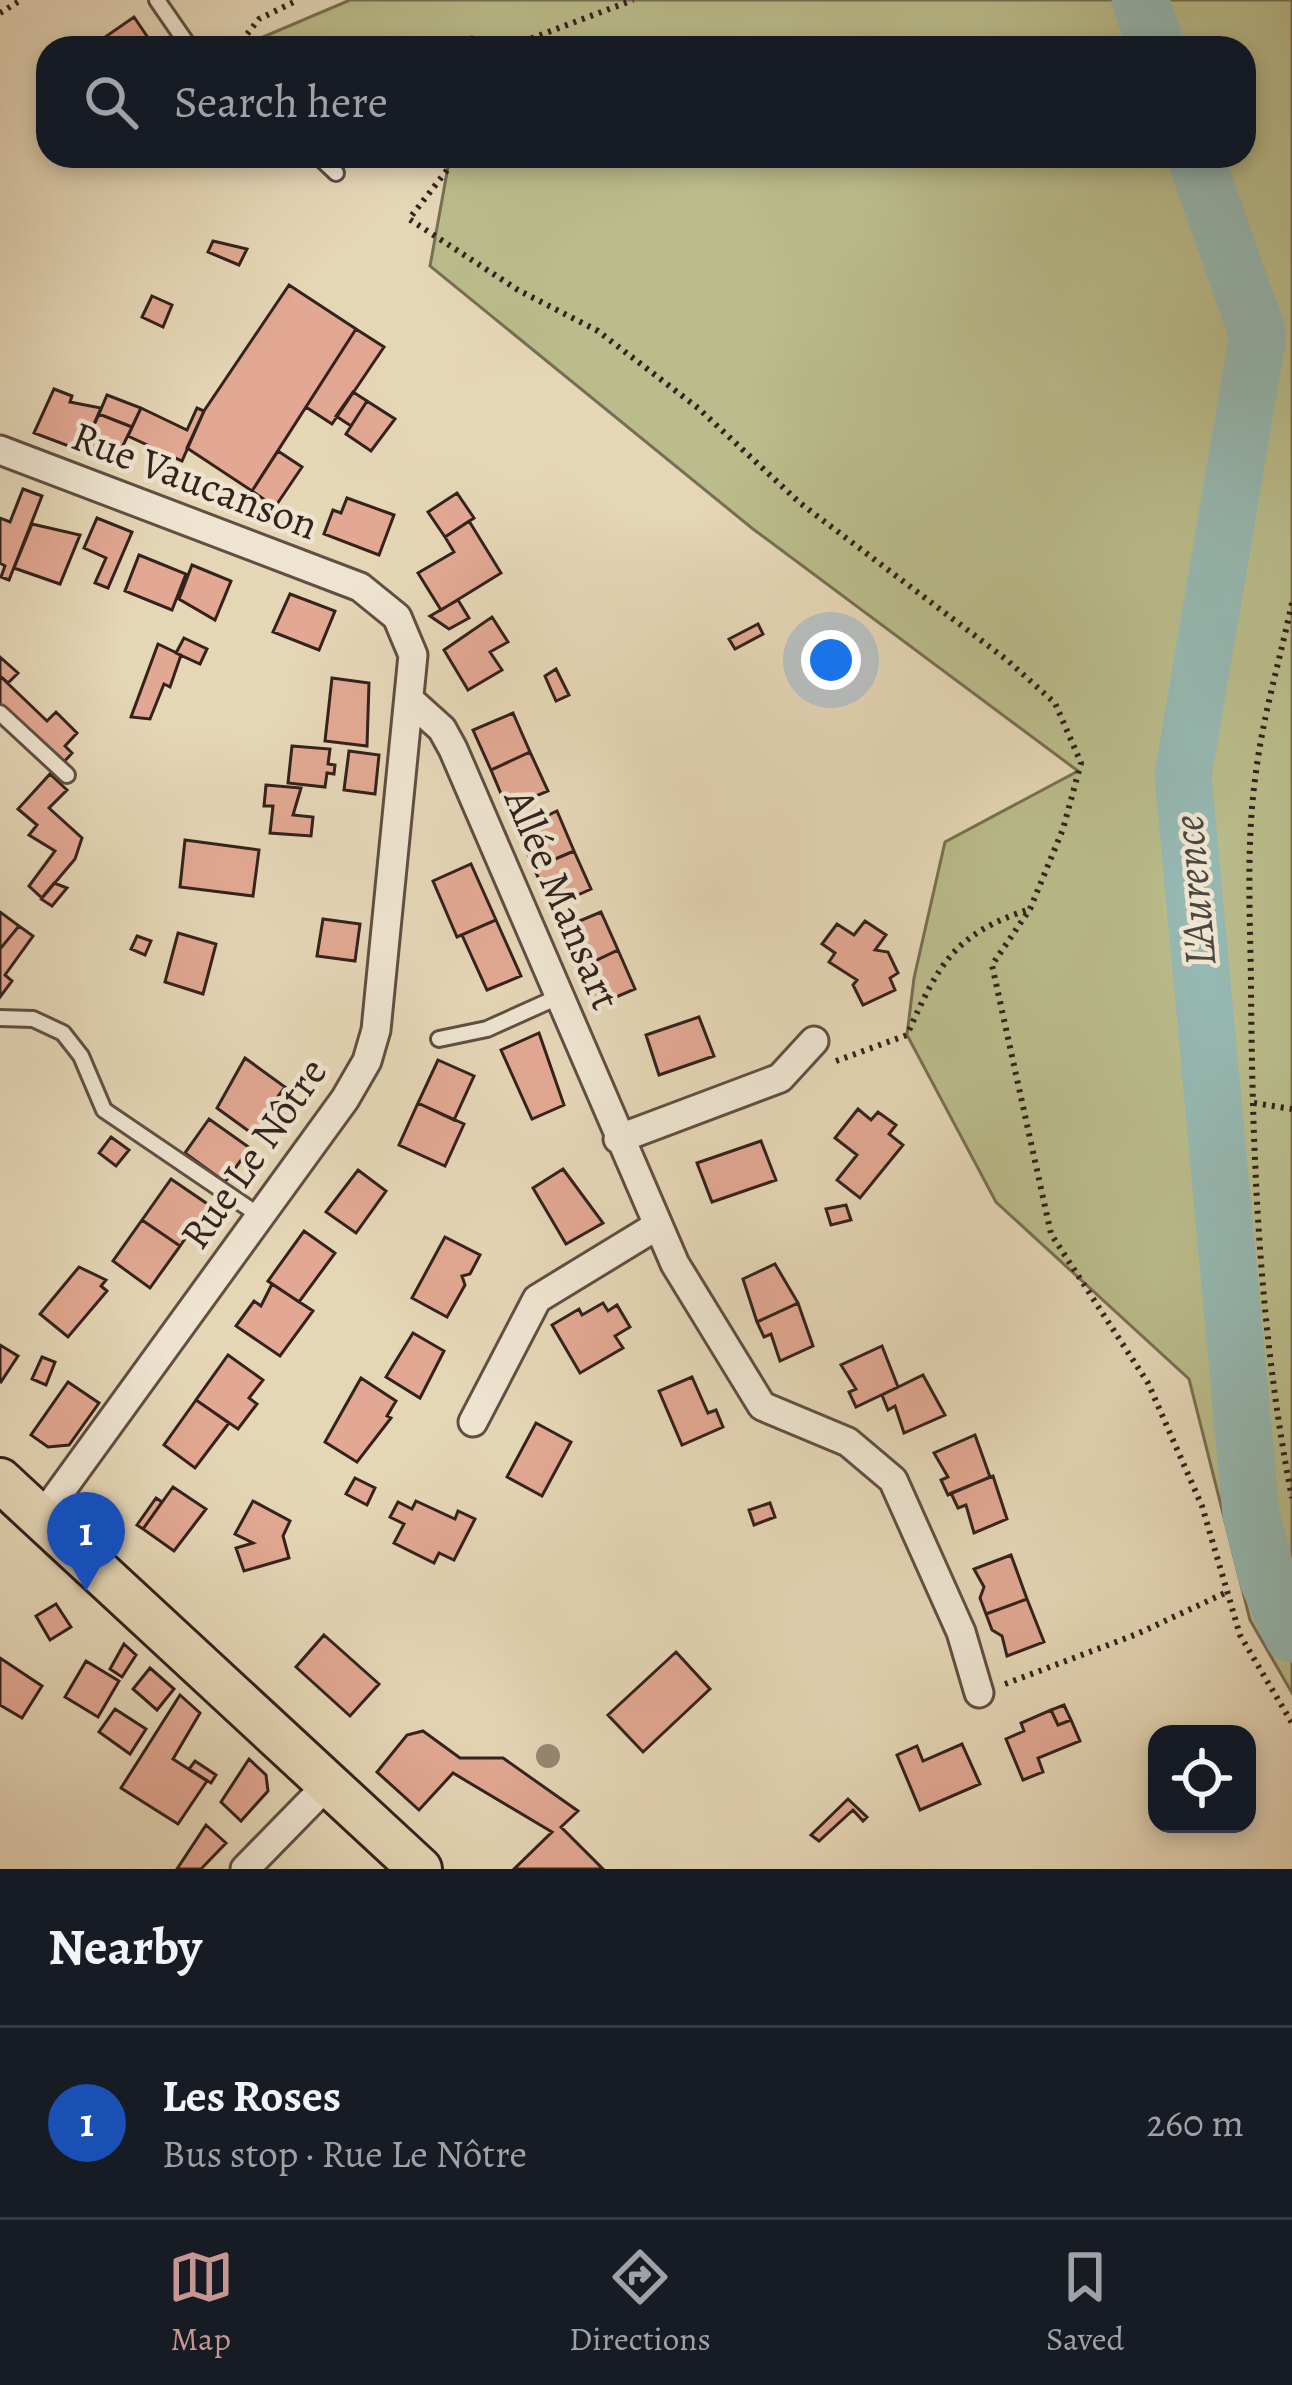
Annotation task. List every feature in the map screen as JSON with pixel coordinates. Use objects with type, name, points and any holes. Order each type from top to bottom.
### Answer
[{"type":"main road","points":[[0,1480],[420,1869]]},
{"type":"street","name":"Rue Vaucanson","points":[[0,450],[360,587]]},
{"type":"street","name":"Rue Le Nôtre","points":[[41,1518],[262,1218],[367,1061],[376,1030],[413,656],[397,617],[360,587]]},
{"type":"street","name":"Allée Mansart","points":[[412,702],[442,729],[453,749],[656,1227],[762,1406],[786,1420],[848,1442],[893,1480],[961,1632],[979,1693]]},
{"type":"street","points":[[618,1139],[781,1078],[814,1041]]},
{"type":"street","points":[[473,1422],[537,1299],[656,1227]]},
{"type":"street","points":[[245,1869],[329,1783]]},
{"type":"lane","points":[[157,0],[182,36]]},
{"type":"lane","points":[[332,168],[336,172]]},
{"type":"lane","points":[[0,713],[67,775]]},
{"type":"lane","points":[[439,1039],[487,1029],[558,997]]},
{"type":"lane","points":[[0,1018],[33,1019],[63,1033],[81,1056],[104,1110],[262,1218]]},
{"type":"path","points":[[0,14],[21,0]]},
{"type":"path","points":[[246,36],[259,19],[298,0]]},
{"type":"path","points":[[538,36],[633,0]]},
{"type":"path","points":[[449,168],[410,219],[518,290],[598,331],[698,408],[800,503],[1007,660],[1055,704],[1082,763],[1064,829],[1030,909],[992,965],[998,1014],[1025,1104],[1051,1234],[1148,1383],[1184,1458],[1240,1635],[1292,1724]]},
{"type":"path","points":[[1292,603],[1256,772],[1250,861],[1253,1103],[1272,1375],[1292,1498]]},
{"type":"path","points":[[781,1078],[907,1035],[946,959],[982,925],[1030,909]]},
{"type":"path","points":[[1253,1103],[1292,1109]]},
{"type":"path","points":[[979,1693],[1137,1634],[1227,1592]]},
{"type":"green space","points":[[350,0],[1292,0],[1292,1693],[1250,1620],[1189,1379],[996,1202],[907,1035],[914,978],[945,842],[1078,771],[753,529],[430,266],[448,168],[1256,168],[1256,36],[265,36]]},
{"type":"building","points":[[134,17],[147,36],[107,36]]},
{"type":"building","points":[[213,241],[247,249],[239,265],[208,252]]},
{"type":"building","points":[[289,285],[356,329],[252,491],[187,448],[204,411]]},
{"type":"building","points":[[152,296],[172,305],[163,327],[142,317]]},
{"type":"building","points":[[356,329],[384,347],[332,424],[306,407]]},
{"type":"building","points":[[54,389],[72,396],[70,402],[101,408],[82,451],[34,433]]},
{"type":"building","points":[[353,392],[367,401],[351,426],[336,416]]},
{"type":"building","points":[[107,395],[141,408],[132,427],[99,414]]},
{"type":"building","points":[[367,401],[395,419],[371,451],[346,434]]},
{"type":"building","points":[[141,408],[187,430],[197,408],[204,411],[182,461],[128,436]]},
{"type":"building","points":[[99,414],[132,427],[114,464],[82,451]]},
{"type":"building","points":[[278,451],[302,467],[275,507],[252,491]]},
{"type":"building","points":[[23,489],[42,496],[9,580],[1,577],[5,566],[0,563],[0,518],[10,522]]},
{"type":"building","points":[[457,493],[474,518],[445,537],[428,512]]},
{"type":"building","points":[[347,498],[394,515],[379,555],[324,534],[333,510],[341,513]]},
{"type":"building","points":[[97,518],[132,532],[108,588],[95,583],[106,558],[84,548]]},
{"type":"building","points":[[469,521],[501,573],[441,610],[418,573],[454,552],[445,537]]},
{"type":"building","points":[[32,524],[80,535],[60,584],[14,568]]},
{"type":"building","points":[[139,555],[186,574],[172,610],[125,591]]},
{"type":"building","points":[[192,565],[231,581],[215,620],[179,599]]},
{"type":"building","points":[[290,594],[335,611],[319,650],[273,632]]},
{"type":"building","points":[[458,600],[469,618],[449,629],[430,616]]},
{"type":"building","points":[[492,617],[508,642],[490,652],[502,670],[468,690],[444,650]]},
{"type":"building","points":[[758,624],[763,634],[735,649],[729,639]]},
{"type":"building","points":[[184,638],[207,649],[200,664],[176,653]]},
{"type":"building","points":[[158,644],[181,655],[170,687],[164,684],[150,719],[131,717]]},
{"type":"building","points":[[0,657],[18,673],[8,683],[0,676]]},
{"type":"building","points":[[556,669],[569,695],[556,701],[545,676]]},
{"type":"building","points":[[0,676],[47,721],[56,712],[77,733],[65,746],[72,753],[62,764],[0,705]]},
{"type":"building","points":[[332,678],[369,683],[367,746],[325,741]]},
{"type":"building","points":[[513,713],[530,752],[491,770],[473,730]]},
{"type":"building","points":[[292,746],[330,749],[328,764],[335,765],[334,774],[327,773],[325,787],[288,783]]},
{"type":"building","points":[[349,751],[379,755],[375,794],[344,790]]},
{"type":"building","points":[[530,752],[548,791],[507,808],[491,770]]},
{"type":"building","points":[[50,774],[67,790],[49,808],[82,838],[75,859],[42,898],[29,886],[55,851],[29,835],[37,825],[18,809]]},
{"type":"building","points":[[266,785],[301,788],[293,815],[313,817],[311,836],[270,833],[273,806],[264,806]]},
{"type":"building","points":[[557,811],[574,851],[534,868],[517,830]]},
{"type":"building","points":[[185,840],[259,850],[253,896],[180,887]]},
{"type":"building","points":[[574,851],[591,889],[551,907],[534,868]]},
{"type":"building","points":[[471,864],[496,920],[457,937],[433,881]]},
{"type":"building","points":[[54,883],[67,888],[52,906],[41,899]]},
{"type":"building","points":[[0,912],[19,926],[0,949]]},
{"type":"building","points":[[601,912],[618,950],[578,969],[560,929]]},
{"type":"building","points":[[323,919],[360,924],[355,961],[317,956]]},
{"type":"building","points":[[496,920],[521,976],[487,990],[462,935]]},
{"type":"building","points":[[865,921],[886,935],[875,950],[888,952],[898,973],[890,978],[895,990],[863,1005],[853,985],[857,980],[829,962],[835,953],[822,944],[837,924],[854,935]]},
{"type":"building","points":[[19,926],[33,936],[5,975],[12,981],[0,997],[0,949]]},
{"type":"building","points":[[178,933],[216,944],[203,994],[165,982]]},
{"type":"building","points":[[137,936],[151,941],[145,955],[131,949]]},
{"type":"building","points":[[618,950],[635,989],[595,1006],[578,969]]},
{"type":"building","points":[[699,1017],[714,1056],[659,1075],[646,1035]]},
{"type":"building","points":[[539,1033],[564,1105],[532,1119],[501,1050]]},
{"type":"building","points":[[245,1058],[285,1087],[262,1118],[268,1123],[257,1137],[217,1108]]},
{"type":"building","points":[[438,1060],[474,1076],[454,1120],[418,1103]]},
{"type":"building","points":[[418,1103],[464,1124],[445,1166],[399,1145]]},
{"type":"building","points":[[858,1109],[871,1120],[878,1112],[896,1125],[889,1134],[903,1145],[860,1198],[837,1180],[857,1155],[835,1138]]},
{"type":"building","points":[[209,1119],[250,1148],[225,1182],[185,1153]]},
{"type":"building","points":[[111,1137],[129,1150],[116,1166],[99,1153]]},
{"type":"building","points":[[761,1141],[776,1180],[712,1202],[697,1163]]},
{"type":"building","points":[[563,1169],[603,1223],[566,1244],[533,1188]]},
{"type":"building","points":[[358,1170],[386,1191],[356,1233],[326,1212]]},
{"type":"building","points":[[171,1179],[209,1205],[180,1246],[142,1220]]},
{"type":"building","points":[[846,1205],[851,1220],[831,1225],[826,1209]]},
{"type":"building","points":[[142,1220],[180,1246],[150,1288],[113,1261]]},
{"type":"building","points":[[304,1231],[335,1253],[299,1302],[268,1281]]},
{"type":"building","points":[[445,1237],[480,1255],[470,1274],[462,1276],[465,1285],[447,1317],[412,1298]]},
{"type":"building","points":[[775,1264],[798,1303],[757,1322],[743,1279]]},
{"type":"building","points":[[79,1267],[106,1280],[101,1286],[107,1291],[68,1337],[40,1314]]},
{"type":"building","points":[[272,1284],[313,1311],[280,1356],[236,1326],[254,1301],[261,1306]]},
{"type":"building","points":[[603,1303],[608,1311],[617,1305],[630,1327],[615,1336],[623,1348],[580,1373],[552,1325],[579,1309],[582,1315]]},
{"type":"building","points":[[798,1303],[813,1346],[780,1361],[771,1334],[764,1337],[757,1322]]},
{"type":"building","points":[[413,1333],[444,1351],[420,1398],[386,1377]]},
{"type":"building","points":[[0,1345],[18,1356],[1,1382],[0,1381]]},
{"type":"building","points":[[882,1346],[898,1387],[856,1407],[849,1392],[856,1389],[841,1365]]},
{"type":"building","points":[[228,1355],[263,1380],[249,1398],[257,1404],[238,1429],[196,1400]]},
{"type":"building","points":[[42,1357],[55,1362],[46,1385],[32,1379]]},
{"type":"building","points":[[923,1375],[945,1415],[904,1433],[895,1406],[888,1410],[882,1395]]},
{"type":"building","points":[[692,1377],[708,1413],[716,1410],[723,1427],[682,1445],[659,1391]]},
{"type":"building","points":[[361,1378],[396,1401],[387,1416],[391,1418],[357,1462],[325,1442]]},
{"type":"building","points":[[68,1382],[99,1403],[69,1445],[48,1447],[31,1435]]},
{"type":"building","points":[[196,1400],[229,1423],[195,1468],[164,1445]]},
{"type":"building","points":[[536,1423],[571,1442],[542,1496],[507,1477]]},
{"type":"building","points":[[975,1435],[990,1477],[948,1495],[941,1480],[948,1477],[934,1453]]},
{"type":"building","points":[[993,1476],[1007,1519],[974,1533],[966,1505],[958,1508],[951,1493]]},
{"type":"building","points":[[355,1478],[375,1488],[367,1505],[346,1494]]},
{"type":"building","points":[[173,1487],[206,1509],[174,1551],[143,1529]]},
{"type":"building","points":[[156,1498],[162,1502],[143,1529],[137,1525]]},
{"type":"building","points":[[253,1501],[290,1521],[283,1536],[289,1558],[244,1571],[236,1548],[253,1543],[235,1534]]},
{"type":"building","points":[[416,1501],[455,1519],[458,1511],[475,1519],[454,1560],[439,1553],[434,1563],[394,1543],[404,1524],[390,1517],[398,1502],[412,1509]]},
{"type":"building","points":[[770,1503],[775,1517],[754,1525],[749,1510]]},
{"type":"building","points":[[1011,1555],[1027,1599],[986,1614],[980,1598],[984,1587],[974,1569]]},
{"type":"building","points":[[1027,1599],[1044,1642],[1007,1656],[1002,1636],[992,1630],[986,1614]]},
{"type":"building","points":[[56,1604],[71,1627],[50,1640],[36,1616]]},
{"type":"building","points":[[324,1635],[379,1684],[350,1716],[296,1667]]},
{"type":"building","points":[[124,1644],[136,1655],[122,1677],[110,1669]]},
{"type":"building","points":[[676,1652],[710,1689],[643,1752],[608,1715]]},
{"type":"building","points":[[0,1658],[42,1686],[22,1718],[0,1705]]},
{"type":"building","points":[[86,1661],[119,1681],[98,1717],[65,1697]]},
{"type":"building","points":[[150,1668],[174,1689],[157,1710],[133,1689]]},
{"type":"building","points":[[180,1695],[200,1713],[173,1759],[207,1781],[178,1824],[121,1788]]},
{"type":"building","points":[[1064,1705],[1071,1720],[1058,1725],[1051,1710]]},
{"type":"building","points":[[115,1709],[146,1729],[130,1754],[99,1732]]},
{"type":"building","points":[[1051,1710],[1058,1725],[1071,1720],[1080,1741],[1038,1758],[1043,1772],[1023,1780],[1006,1739],[1024,1731],[1021,1723]]},
{"type":"building","points":[[423,1731],[460,1758],[503,1758],[578,1811],[561,1827],[603,1869],[514,1869],[552,1832],[453,1773],[419,1810],[377,1772],[407,1735]]},
{"type":"building","points":[[962,1744],[980,1784],[920,1810],[897,1755],[917,1746],[923,1761]]},
{"type":"building","points":[[249,1759],[266,1775],[268,1791],[241,1821],[221,1802]]},
{"type":"building","points":[[195,1761],[216,1775],[211,1783],[189,1769]]},
{"type":"building","points":[[848,1799],[867,1817],[863,1821],[853,1810],[819,1841],[811,1835]]},
{"type":"building","points":[[206,1825],[226,1843],[201,1869],[177,1869]]},
{"type":"waterway","name":"L'Aurence","points":[[1140,0],[1153,36]]},
{"type":"waterway","name":"L'Aurence","points":[[1199,168],[1258,335],[1183,775],[1251,1514],[1268,1580],[1292,1634]]},
{"type":"place","name":"Les Roses","points":[[86,1591]]}]
